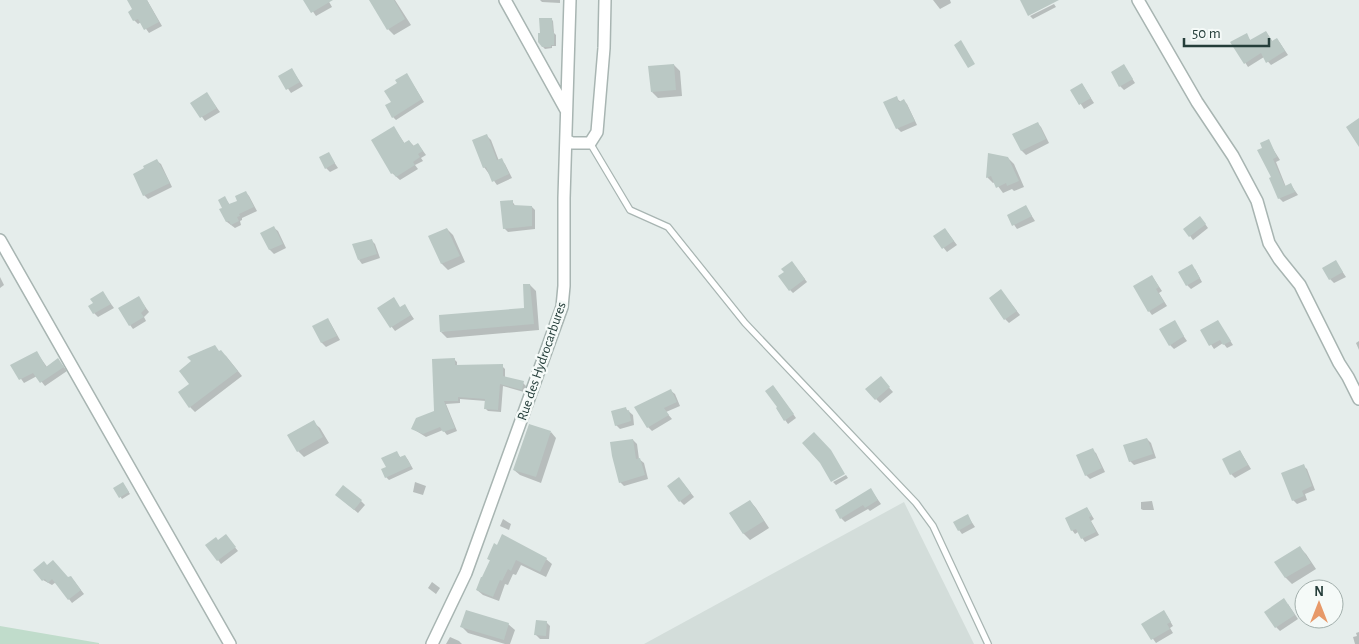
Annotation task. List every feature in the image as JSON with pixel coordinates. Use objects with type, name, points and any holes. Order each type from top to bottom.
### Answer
[{"type":"street","points":[[505,0],[567,110]]},
{"type":"street","name":"Rue des Hydrocarbures","points":[[432,644],[466,573],[562,307],[570,0]]},
{"type":"street","points":[[566,140],[572,143],[590,143],[597,132],[604,48],[604,0]]},
{"type":"street","points":[[1138,0],[1197,102],[1233,156],[1257,201],[1269,243],[1300,285],[1359,399]]},
{"type":"street","points":[[0,240],[230,644]]},
{"type":"lane","points":[[590,143],[630,210],[668,227],[745,323],[916,503],[932,526],[988,644]]},
{"type":"shaded area","points":[[904,502],[974,644],[644,644]]},
{"type":"green space","points":[[0,626],[99,643],[99,644],[0,644]]},
{"type":"building","points":[[127,0],[147,0],[159,22],[144,30],[138,19],[133,21],[128,12],[132,9]]},
{"type":"building","points":[[303,0],[333,0],[311,13]]},
{"type":"building","points":[[369,0],[394,0],[405,19],[387,30]]},
{"type":"building","points":[[1020,0],[1059,0],[1028,16]]},
{"type":"building","points":[[539,18],[552,18],[554,45],[551,45],[551,47],[542,47],[538,42],[538,33],[540,33]]},
{"type":"building","points":[[1266,31],[1272,41],[1277,38],[1285,51],[1266,63],[1261,53],[1244,64],[1230,42],[1247,33],[1250,40]]},
{"type":"building","points":[[961,40],[975,64],[968,68],[954,45]]},
{"type":"building","points":[[674,64],[676,90],[651,92],[648,66]]},
{"type":"building","points":[[1124,64],[1133,79],[1119,87],[1111,72]]},
{"type":"building","points":[[292,68],[300,82],[286,90],[278,76]]},
{"type":"building","points":[[407,73],[422,99],[392,118],[385,105],[391,102],[384,91],[397,83],[395,80]]},
{"type":"building","points":[[1082,83],[1091,98],[1079,105],[1070,90]]},
{"type":"building","points":[[207,92],[217,108],[200,118],[190,103]]},
{"type":"building","points":[[897,96],[899,102],[904,99],[915,121],[896,129],[883,102]]},
{"type":"building","points":[[1359,118],[1359,147],[1346,127]]},
{"type":"building","points":[[1038,122],[1046,139],[1021,151],[1012,134]]},
{"type":"building","points":[[394,126],[404,143],[409,140],[413,146],[418,143],[423,151],[418,154],[420,157],[413,162],[415,165],[396,177],[393,173],[391,174],[371,140]]},
{"type":"building","points":[[487,134],[497,160],[502,158],[509,174],[492,182],[486,167],[483,168],[472,140]]},
{"type":"building","points":[[1269,139],[1277,157],[1273,159],[1285,186],[1291,183],[1295,192],[1278,199],[1269,178],[1271,177],[1257,150],[1262,148],[1260,143]]},
{"type":"building","points":[[329,152],[335,163],[325,169],[319,157]]},
{"type":"building","points":[[988,153],[1008,157],[1019,181],[1007,186],[1006,183],[996,188],[991,176],[986,178]]},
{"type":"building","points":[[157,159],[170,183],[143,196],[133,174]]},
{"type":"building","points":[[246,191],[254,207],[239,214],[240,216],[237,217],[239,221],[231,225],[229,221],[226,222],[219,209],[222,208],[218,200],[225,196],[229,204],[237,201],[235,196]]},
{"type":"building","points":[[513,200],[513,205],[532,206],[532,226],[503,229],[500,201]]},
{"type":"building","points":[[1026,205],[1032,216],[1012,226],[1007,215]]},
{"type":"building","points":[[1200,216],[1206,224],[1189,237],[1183,229]]},
{"type":"building","points":[[274,226],[283,244],[269,250],[260,233]]},
{"type":"building","points":[[447,228],[460,256],[441,264],[428,236]]},
{"type":"building","points":[[945,228],[954,241],[942,249],[933,236]]},
{"type":"building","points":[[372,239],[377,254],[358,260],[352,244]]},
{"type":"building","points":[[1336,260],[1343,272],[1329,280],[1322,268]]},
{"type":"building","points":[[792,261],[805,279],[789,291],[778,276],[784,272],[781,269]]},
{"type":"building","points":[[1192,264],[1200,278],[1186,286],[1178,272]]},
{"type":"building","points":[[1152,275],[1159,287],[1156,289],[1164,302],[1148,312],[1133,286]]},
{"type":"building","points":[[523,284],[530,284],[534,324],[440,332],[439,315],[524,308]]},
{"type":"building","points":[[1001,289],[1017,311],[1004,320],[989,298]]},
{"type":"building","points":[[103,291],[111,304],[93,314],[88,306],[93,303],[90,299]]},
{"type":"building","points":[[139,296],[146,308],[141,313],[144,317],[129,326],[118,308]]},
{"type":"building","points":[[394,297],[400,307],[405,304],[411,315],[390,328],[377,308]]},
{"type":"building","points":[[328,318],[337,336],[321,343],[312,326]]},
{"type":"building","points":[[1175,320],[1184,336],[1169,346],[1159,329]]},
{"type":"building","points":[[1218,320],[1231,341],[1223,345],[1220,340],[1209,346],[1200,330]]},
{"type":"building","points":[[215,345],[238,371],[189,408],[178,392],[189,384],[179,371],[191,361],[187,357]]},
{"type":"building","points":[[37,351],[46,367],[58,358],[64,367],[40,383],[33,373],[19,380],[10,365]]},
{"type":"building","points":[[455,358],[455,365],[503,364],[503,376],[524,381],[522,390],[500,384],[498,410],[484,409],[485,399],[458,397],[458,401],[444,401],[455,428],[443,432],[440,427],[423,434],[411,429],[416,418],[434,411],[432,359]]},
{"type":"building","points":[[881,376],[890,387],[875,400],[865,389]]},
{"type":"building","points":[[773,385],[794,414],[784,421],[777,407],[765,391]]},
{"type":"building","points":[[671,389],[677,402],[664,408],[669,415],[647,428],[634,407]]},
{"type":"building","points":[[626,407],[627,411],[629,410],[631,421],[615,426],[611,411]]},
{"type":"building","points":[[314,420],[323,437],[297,452],[287,435]]},
{"type":"building","points":[[529,424],[551,431],[536,477],[513,470]]},
{"type":"building","points":[[814,432],[831,450],[845,474],[831,482],[820,463],[802,443]]},
{"type":"building","points":[[1147,438],[1153,454],[1129,462],[1123,445]]},
{"type":"building","points":[[633,439],[636,459],[640,458],[645,475],[619,483],[610,442]]},
{"type":"building","points":[[1093,448],[1102,468],[1085,476],[1076,455]]},
{"type":"building","points":[[1240,450],[1248,465],[1230,475],[1222,459]]},
{"type":"building","points":[[397,451],[400,457],[405,455],[411,466],[385,478],[381,469],[386,467],[381,458]]},
{"type":"building","points":[[1304,464],[1312,486],[1302,491],[1304,496],[1292,501],[1281,473]]},
{"type":"building","points":[[679,477],[691,493],[679,502],[667,486]]},
{"type":"building","points":[[123,482],[129,492],[119,498],[113,488]]},
{"type":"building","points":[[343,485],[362,500],[354,510],[335,495]]},
{"type":"building","points":[[871,488],[878,500],[865,508],[863,505],[840,519],[835,510]]},
{"type":"building","points":[[750,500],[764,521],[743,534],[729,513]]},
{"type":"building","points":[[1087,507],[1092,516],[1089,517],[1096,532],[1081,539],[1076,529],[1071,531],[1065,518]]},
{"type":"building","points":[[968,514],[972,523],[958,531],[953,522]]},
{"type":"building","points":[[226,534],[236,547],[217,561],[205,545],[216,537],[218,540]]},
{"type":"building","points":[[502,534],[547,558],[540,572],[516,560],[511,571],[508,569],[502,581],[500,580],[493,597],[476,590],[490,560],[487,559],[494,543],[497,545]]},
{"type":"building","points":[[1300,546],[1311,563],[1285,578],[1274,562]]},
{"type":"building","points":[[53,560],[68,577],[71,576],[81,590],[68,600],[52,579],[48,583],[45,579],[42,581],[33,570],[44,561],[47,565]]},
{"type":"building","points":[[1284,598],[1294,616],[1275,628],[1264,612]]},
{"type":"building","points":[[466,610],[509,623],[504,640],[460,627]]},
{"type":"building","points":[[1164,610],[1171,622],[1167,624],[1170,629],[1151,640],[1141,624]]},
{"type":"building","points":[[536,620],[547,621],[546,636],[534,635]]}]
